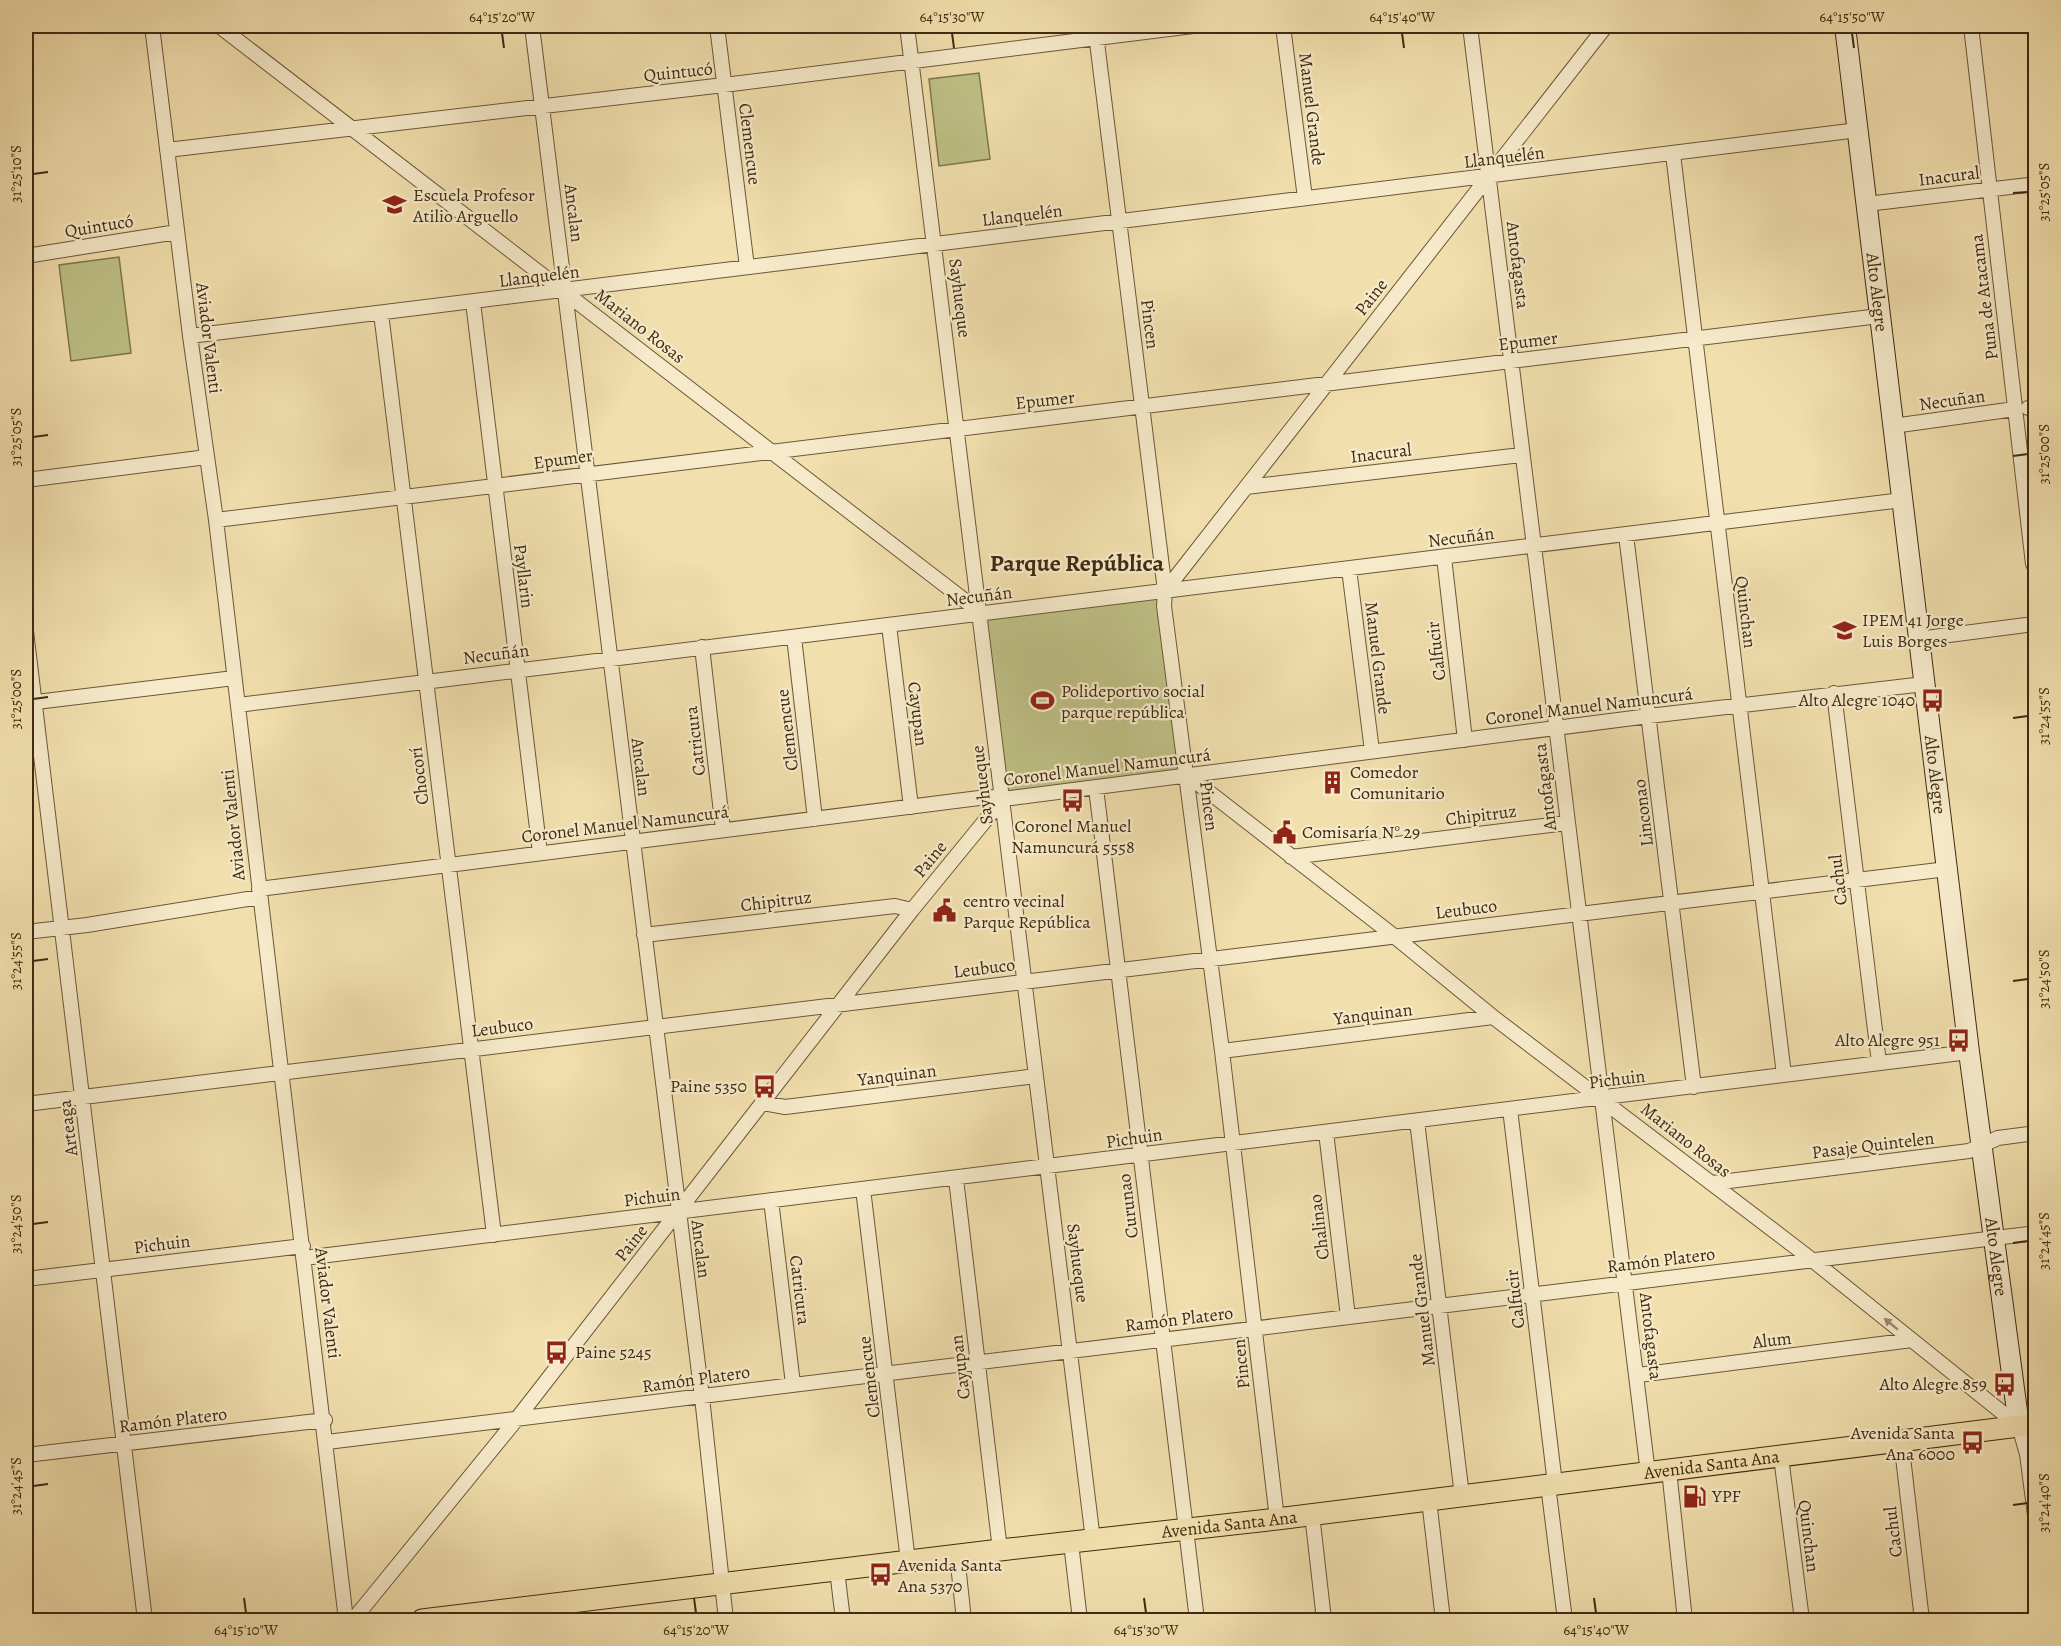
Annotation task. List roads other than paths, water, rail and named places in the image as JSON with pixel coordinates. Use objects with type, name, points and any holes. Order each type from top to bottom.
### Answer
[{"type":"main road","name":"Alto Alegre","points":[[1845,26],[1981,1145],[1994,1238],[2027,1425]]},
{"type":"main road","name":"Avenida Santa Ana","points":[[422,1620],[483,1617],[908,1561],[1187,1530],[2027,1425]]},
{"type":"street","name":"Aviador Valenti","points":[[152,26],[190,336],[216,520],[259,893],[325,1420],[346,1620]]},
{"type":"street","name":"Mariano Rosas","points":[[219,26],[566,290],[771,452],[981,613]]},
{"type":"street","name":"Ancalan","points":[[532,26],[702,1397],[726,1620]]},
{"type":"street","name":"Clemencue","points":[[717,26],[747,267]]},
{"type":"street","name":"Sayhueque","points":[[907,26],[981,613],[1093,1540]]},
{"type":"street","name":"Quintucó","points":[[167,150],[912,61],[1096,31],[1192,26]]},
{"type":"street","name":"Manuel Grande","points":[[1283,26],[1305,198]]},
{"type":"street","name":"Antofagasta","points":[[1470,26],[1578,914],[1638,1375],[1648,1473]]},
{"type":"street","name":"Paine","points":[[1165,591],[1606,26]]},
{"type":"street","name":"Puna de Atacama","points":[[1971,26],[1990,190],[2026,408],[2033,564]]},
{"type":"street","name":"Pincen","points":[[1096,31],[1165,591],[1164,606],[1222,1051],[1277,1519]]},
{"type":"street","name":"Llanquelén","points":[[190,336],[473,303],[934,243],[1489,177],[1858,130]]},
{"type":"street","name":"Quinchan","points":[[1673,154],[1784,1075]]},
{"type":"street","name":"Inacural","points":[[1867,204],[2036,184]]},
{"type":"street","name":"Quintucó","points":[[26,256],[177,232]]},
{"type":"street","name":"Payllarin","points":[[473,303],[540,853]]},
{"type":"street","name":"Chocorí","points":[[381,313],[494,1235]]},
{"type":"street","name":"Epumer","points":[[216,520],[1879,316]]},
{"type":"street","name":"Necuñan","points":[[1893,426],[2026,408]]},
{"type":"street","name":"Inacural","points":[[1246,487],[1521,455]]},
{"type":"street","points":[[26,480],[207,457]]},
{"type":"street","name":"Necuñán","points":[[238,705],[1902,500]]},
{"type":"street","name":"Linconao","points":[[1626,535],[1694,1087]]},
{"type":"street","name":"Calfucir","points":[[1443,557],[1465,740]]},
{"type":"street","name":"Manuel Grande","points":[[1349,569],[1372,751]]},
{"type":"street","name":"Cayupan","points":[[889,625],[911,807]]},
{"type":"street","points":[[1918,639],[2026,625]]},
{"type":"street","name":"Arteaga","points":[[26,631],[30,702],[62,928],[145,1620]]},
{"type":"street","name":"Clemencue","points":[[794,637],[815,819]]},
{"type":"street","name":"Catricura","points":[[702,647],[723,830]]},
{"type":"street","points":[[30,702],[234,678]]},
{"type":"street","name":"Coronel Manuel Namuncurá","points":[[26,932],[62,928],[259,893],[540,853],[987,797],[1002,800],[1649,716],[1924,684]]},
{"type":"street","name":"Cachul","points":[[1834,693],[1879,1063]]},
{"type":"street","name":"Mariano Rosas","points":[[1187,775],[1394,936],[1493,1017],[1713,1183],[1912,1340],[2027,1425]]},
{"type":"street","name":"Curunao","points":[[1096,788],[1197,1620]]},
{"type":"street","name":"Paine","points":[[353,1620],[516,1420],[912,910],[1002,800]]},
{"type":"street","name":"Chipitruz","points":[[1291,857],[1567,823]]},
{"type":"street","name":"Leubuco","points":[[26,1104],[1024,982],[1210,957],[1947,869]]},
{"type":"street","name":"Chipitruz","points":[[644,935],[895,906],[912,910]]},
{"type":"street","name":"Yanquinan","points":[[1222,1051],[1493,1017]]},
{"type":"street","name":"Pichuin","points":[[26,1279],[103,1269],[494,1235],[1969,1052]]},
{"type":"street","name":"Yanquinan","points":[[762,1103],[785,1107],[1036,1077]]},
{"type":"street","name":"Calfucir","points":[[1510,1109],[1532,1294],[1565,1620]]},
{"type":"street","name":"Manuel Grande","points":[[1417,1121],[1462,1496]]},
{"type":"street","name":"Chalinao","points":[[1326,1132],[1348,1317]]},
{"type":"street","name":"Pasaje Quintelen","points":[[1713,1183],[1969,1151],[1998,1138],[2036,1133]]},
{"type":"street","name":"Cayupan","points":[[956,1179],[1000,1550]]},
{"type":"street","name":"Clemencue","points":[[863,1189],[908,1561]]},
{"type":"street","name":"Catricura","points":[[771,1200],[793,1384]]},
{"type":"street","name":"Ramón Platero","points":[[327,1442],[2036,1233]]},
{"type":"street","name":"Alum","points":[[1638,1375],[1912,1340]]},
{"type":"street","name":"Ramón Platero","points":[[26,1455],[325,1420]]},
{"type":"street","name":"Alto Alegre","points":[[2027,1425],[2027,1454],[2036,1523]]},
{"type":"street","name":"Cachul","points":[[1901,1440],[1922,1620]]},
{"type":"street","name":"Quinchan","points":[[1781,1457],[1802,1620]]},
{"type":"street","points":[[1669,1470],[1685,1620]]},
{"type":"street","points":[[1429,1500],[1443,1620]]},
{"type":"street","points":[[1312,1514],[1324,1620]]},
{"type":"street","points":[[1071,1543],[1080,1620]]},
{"type":"street","points":[[957,1555],[964,1620]]},
{"type":"street","points":[[837,1570],[843,1620]]},
{"type":"place","name":"Escuela Profesor Atilio Arguello","points":[[395,205]]},
{"type":"place","name":"IPEM 41 Jorge Luis Borges","points":[[1844,630]]},
{"type":"place","name":"Alto Alegre 1040","points":[[1933,700]]},
{"type":"place","name":"Polideportivo social parque república","points":[[1043,701]]},
{"type":"place","name":"Comedor Comunitario","points":[[1332,782]]},
{"type":"place","name":"Coronel Manuel Namuncurá 5558","points":[[1073,800]]},
{"type":"place","name":"Comisaría N° 29","points":[[1284,832]]},
{"type":"place","name":"centro vecinal Parque República","points":[[945,911]]},
{"type":"place","name":"Alto Alegre 951","points":[[1958,1040]]},
{"type":"place","name":"Paine 5350","points":[[765,1086]]},
{"type":"place","name":"Paine 5245","points":[[557,1352]]},
{"type":"place","name":"Alto Alegre 859","points":[[2005,1384]]},
{"type":"place","name":"Avenida Santa Ana 6000","points":[[1973,1443]]},
{"type":"place","name":"YPF","points":[[1694,1496]]},
{"type":"place","name":"Avenida Santa Ana 5370","points":[[880,1575]]},
{"type":"district","name":"Parque República","points":[[1077,563]]}]
